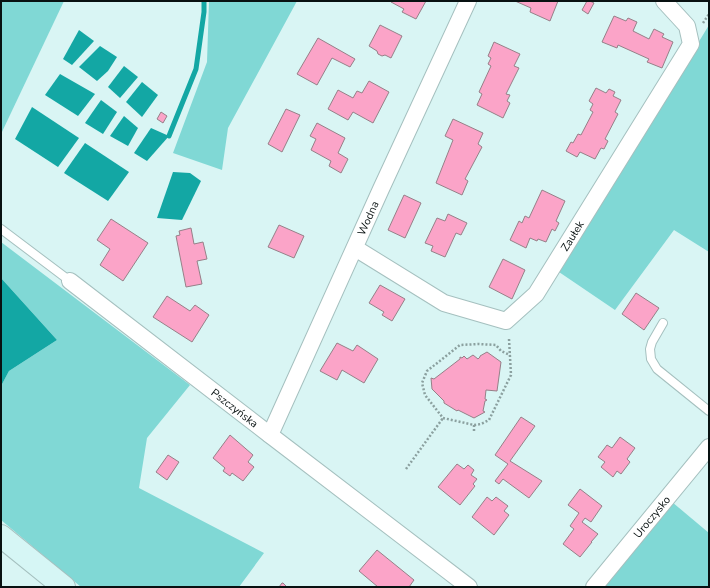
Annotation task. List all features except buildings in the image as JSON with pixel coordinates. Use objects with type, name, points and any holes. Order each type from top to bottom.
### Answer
[{"type":"main road","points":[[1,536],[64,587]]},
{"type":"street","name":"Wodna","points":[[270,435],[468,1]]},
{"type":"street","name":"Zaułek","points":[[355,248],[444,303],[506,320],[536,294],[690,44],[687,26],[664,1]]},
{"type":"street","name":"Pszczyńska","points":[[70,280],[469,587]]},
{"type":"street","name":"Uroczysko","points":[[594,587],[709,447]]},
{"type":"lane","name":"Pszczyńska","points":[[1,229],[70,280]]},
{"type":"lane","points":[[663,323],[652,342],[650,349],[651,359],[657,369],[709,411]]},
{"type":"path","points":[[509,339],[510,354],[510,375],[489,420],[481,424],[474,425],[443,418],[425,395],[422,383],[427,371],[460,345],[496,345],[501,351],[510,354]]},
{"type":"path","points":[[406,469],[443,418]]},
{"type":"path","points":[[474,425],[474,431]]},
{"type":"shaded area","points":[[1,1],[64,1],[1,134]]},
{"type":"shaded area","points":[[209,1],[297,1],[228,128],[222,170],[173,153],[207,62]]},
{"type":"shaded area","points":[[709,25],[709,252],[674,230],[615,310],[559,272]]},
{"type":"shaded area","points":[[79,30],[94,41],[72,65],[63,59]]},
{"type":"shaded area","points":[[100,46],[117,57],[108,71],[97,81],[79,67]]},
{"type":"shaded area","points":[[124,66],[138,77],[120,98],[108,87]]},
{"type":"shaded area","points":[[60,74],[95,94],[78,116],[45,95]]},
{"type":"shaded area","points":[[142,82],[158,95],[142,117],[126,102]]},
{"type":"shaded area","points":[[101,100],[117,112],[103,134],[85,123]]},
{"type":"shaded area","points":[[32,107],[79,138],[58,167],[15,139]]},
{"type":"shaded area","points":[[124,116],[138,128],[128,146],[110,136]]},
{"type":"shaded area","points":[[151,128],[169,136],[147,161],[134,153]]},
{"type":"shaded area","points":[[85,143],[129,172],[108,201],[64,173]]},
{"type":"shaded area","points":[[173,172],[190,173],[201,181],[182,220],[157,218]]},
{"type":"shaded area","points":[[1,242],[190,385],[147,438],[139,488],[264,553],[239,587],[81,587],[1,520],[1,386],[9,371],[57,340],[1,278]]},
{"type":"shaded area","points":[[1,278],[57,340],[9,371],[1,386]]},
{"type":"shaded area","points":[[672,502],[709,533],[709,587],[600,587]]},
{"type":"waterway","points":[[169,136],[196,69],[204,12],[204,1]]}]
